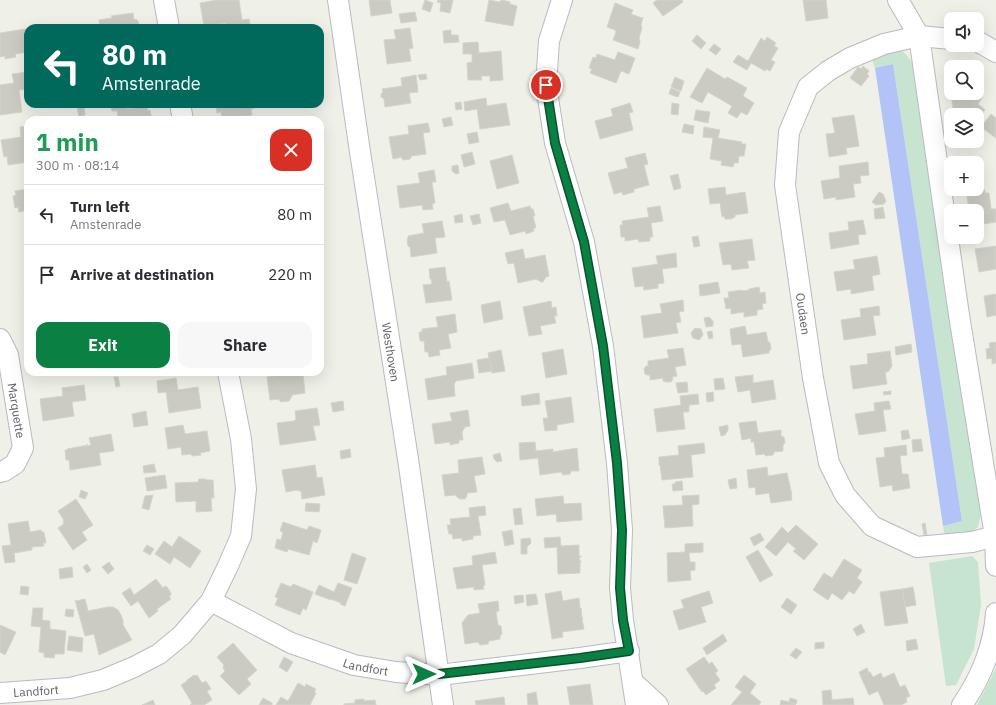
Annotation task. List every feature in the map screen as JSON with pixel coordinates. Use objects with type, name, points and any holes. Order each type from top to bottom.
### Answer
[{"type":"street","points":[[164,0],[167,24]]},
{"type":"street","name":"Westhoven","points":[[338,0],[408,459],[443,705]]},
{"type":"street","points":[[562,0],[549,41],[546,85],[555,143],[584,242],[603,346],[617,463],[622,530],[620,588],[623,620],[629,651],[636,705]]},
{"type":"street","points":[[898,0],[919,36],[959,315],[996,536],[996,566]]},
{"type":"street","name":"Oudaen","points":[[944,38],[919,36],[884,44],[850,58],[828,71],[808,87],[789,132],[785,185],[813,378],[829,463],[846,495],[872,526],[917,547],[972,542],[996,536]]},
{"type":"street","points":[[984,45],[996,52]]},
{"type":"street","name":"Marquette","points":[[0,339],[8,356],[23,448],[15,464],[0,472]]},
{"type":"street","name":"Landfort","points":[[0,693],[70,688],[103,680],[134,667],[159,654],[182,635],[211,601],[241,536],[246,489],[241,439],[229,376]]},
{"type":"street","name":"Landfort","points":[[211,601],[291,643],[354,665],[396,672],[439,674],[629,651]]},
{"type":"street","points":[[962,705],[970,694],[986,661],[995,627],[996,613]]},
{"type":"street","points":[[633,682],[658,705]]},
{"type":"green space","points":[[902,50],[913,63],[981,514],[978,527],[970,533],[945,536],[943,526],[962,521],[893,64],[875,68],[871,56]]},
{"type":"green space","points":[[972,556],[978,562],[981,605],[974,649],[956,685],[946,686],[929,563]]},
{"type":"green space","points":[[996,668],[996,705],[977,705]]},
{"type":"water","points":[[893,64],[962,521],[943,526],[875,68]]},
{"type":"building","points":[[217,0],[239,0],[242,20],[249,19],[250,24],[204,24],[200,3]]},
{"type":"building","points":[[369,0],[390,0],[392,13],[371,16]]},
{"type":"building","points":[[425,0],[433,3],[430,12],[422,9]]},
{"type":"building","points":[[438,0],[453,0],[450,13],[440,11],[441,3],[437,2]]},
{"type":"building","points":[[489,0],[500,2],[502,0],[517,6],[513,26],[485,21]]},
{"type":"building","points":[[657,0],[682,0],[683,2],[663,16],[653,3]]},
{"type":"building","points":[[803,0],[826,0],[828,18],[806,21]]},
{"type":"building","points":[[615,3],[633,10],[631,14],[642,18],[643,17],[638,49],[613,40],[616,32],[615,30],[607,27]]},
{"type":"building","points":[[415,12],[417,21],[401,23],[399,14]]},
{"type":"building","points":[[133,13],[134,20],[136,19],[138,24],[100,24],[99,20],[112,18],[111,16]]},
{"type":"building","points":[[410,28],[413,48],[409,49],[411,61],[387,64],[384,40],[396,39],[394,30]]},
{"type":"building","points":[[24,29],[24,53],[15,54],[16,57],[5,59],[5,56],[0,57],[0,33]]},
{"type":"building","points":[[451,30],[451,35],[458,35],[459,42],[444,43],[443,31]]},
{"type":"building","points":[[697,35],[706,43],[701,49],[692,41]]},
{"type":"building","points":[[767,37],[776,43],[774,46],[778,48],[771,60],[775,62],[770,71],[766,69],[765,71],[751,63],[747,70],[733,62],[738,55],[748,61],[761,38],[765,41]]},
{"type":"building","points":[[478,42],[479,53],[501,51],[503,80],[490,81],[490,76],[481,76],[482,80],[468,80],[467,63],[472,62],[472,54],[463,54],[463,43]]},
{"type":"building","points":[[714,44],[721,49],[716,55],[709,50]]},
{"type":"building","points":[[618,52],[635,58],[629,74],[621,71],[616,83],[590,73],[592,69],[589,68],[593,57],[596,58],[597,54],[615,60]]},
{"type":"building","points":[[863,66],[869,71],[867,74],[869,76],[861,86],[850,78],[858,67],[861,69]]},
{"type":"building","points":[[707,68],[725,79],[727,77],[747,88],[743,96],[754,103],[747,115],[741,112],[737,118],[728,113],[732,106],[708,92],[702,103],[690,97]]},
{"type":"building","points":[[24,72],[24,89],[19,90],[22,112],[0,115],[0,85],[14,83],[12,74]]},
{"type":"building","points":[[426,74],[427,79],[420,80],[418,75]]},
{"type":"building","points":[[416,75],[418,92],[409,93],[411,103],[385,107],[384,99],[381,97],[383,92],[382,89],[402,86],[401,78]]},
{"type":"building","points":[[675,77],[684,81],[681,91],[671,87]]},
{"type":"building","points":[[671,88],[680,92],[678,97],[669,94]]},
{"type":"building","points":[[486,98],[487,106],[506,103],[510,125],[480,129],[477,109],[465,111],[464,102]]},
{"type":"building","points":[[952,100],[981,100],[978,104],[983,108],[953,108]]},
{"type":"building","points":[[461,102],[462,109],[456,110],[455,103]]},
{"type":"building","points":[[630,103],[633,112],[629,113],[633,130],[600,139],[595,121],[613,116],[611,109]]},
{"type":"building","points":[[672,103],[679,104],[678,115],[671,114]]},
{"type":"building","points":[[77,108],[84,108],[85,115],[79,116]]},
{"type":"building","points":[[111,108],[147,108],[148,111],[150,110],[151,116],[118,116],[117,111],[112,111]]},
{"type":"building","points":[[216,108],[255,108],[251,109],[252,115],[244,116],[222,116],[221,112],[217,113]]},
{"type":"building","points":[[696,110],[710,112],[708,123],[694,120]]},
{"type":"building","points":[[991,114],[996,118],[996,138],[984,129],[984,123]]},
{"type":"building","points":[[854,115],[859,146],[846,148],[847,154],[829,157],[826,134],[835,133],[832,118]]},
{"type":"building","points":[[451,117],[453,125],[444,127],[442,119]]},
{"type":"building","points":[[428,123],[430,132],[423,133],[426,154],[411,156],[410,159],[403,160],[402,157],[393,159],[389,137],[409,134],[408,126]]},
{"type":"building","points":[[684,124],[694,126],[693,134],[682,132]]},
{"type":"building","points":[[24,126],[24,163],[8,165],[7,156],[4,157],[1,140],[21,137],[20,127]]},
{"type":"building","points":[[704,127],[720,130],[718,138],[746,144],[744,156],[739,156],[738,163],[734,163],[733,167],[721,165],[722,161],[710,159],[713,138],[703,137]]},
{"type":"building","points":[[477,132],[479,142],[469,144],[467,134]]},
{"type":"building","points":[[472,152],[475,164],[464,167],[461,155]]},
{"type":"building","points":[[645,153],[648,164],[644,165],[649,185],[634,189],[634,192],[623,195],[622,192],[614,194],[608,173],[628,168],[625,158]]},
{"type":"building","points":[[512,155],[519,183],[497,189],[490,161]]},
{"type":"building","points":[[868,162],[869,175],[860,176],[861,183],[853,184],[855,197],[836,200],[836,197],[824,199],[821,181],[840,178],[839,166]]},
{"type":"building","points":[[458,165],[459,173],[456,174],[452,171],[452,166]]},
{"type":"building","points":[[434,170],[436,182],[432,182],[435,203],[432,204],[433,209],[423,210],[422,205],[400,208],[397,186],[420,183],[418,173]]},
{"type":"building","points":[[678,174],[681,188],[674,190],[670,176]]},
{"type":"building","points":[[725,187],[726,195],[745,192],[748,213],[735,215],[735,217],[731,219],[725,219],[724,216],[722,217],[720,203],[710,204],[708,189]]},
{"type":"building","points":[[984,189],[985,193],[989,193],[991,209],[996,209],[996,222],[984,224],[984,204],[968,204],[967,196],[984,196]]},
{"type":"building","points":[[24,190],[24,211],[19,212],[18,207],[15,208],[13,196],[16,195],[15,191]]},
{"type":"building","points":[[879,192],[883,194],[886,201],[884,204],[876,205],[872,202]]},
{"type":"building","points":[[508,203],[511,211],[530,206],[531,209],[533,209],[536,228],[533,228],[534,231],[526,234],[525,231],[510,235],[505,220],[494,222],[490,208]]},
{"type":"building","points":[[660,206],[663,221],[651,223],[653,237],[650,237],[650,241],[639,242],[638,239],[625,241],[625,237],[621,237],[620,225],[623,225],[622,221],[649,217],[647,208]]},
{"type":"building","points":[[883,207],[885,218],[875,219],[874,209]]},
{"type":"building","points":[[462,214],[463,222],[455,223],[454,216]]},
{"type":"building","points":[[479,214],[481,223],[473,225],[470,216]]},
{"type":"building","points":[[863,220],[866,234],[858,235],[859,244],[831,249],[829,233],[849,230],[848,222]]},
{"type":"building","points":[[442,221],[445,237],[435,238],[437,253],[411,257],[410,247],[408,246],[407,240],[408,236],[424,233],[422,224]]},
{"type":"building","points":[[698,236],[700,246],[694,247],[692,237]]},
{"type":"building","points":[[752,239],[755,260],[747,261],[749,268],[732,270],[731,264],[723,265],[719,243]]},
{"type":"building","points":[[996,246],[996,269],[979,272],[975,249]]},
{"type":"building","points":[[523,249],[525,259],[545,255],[549,276],[546,277],[543,282],[536,279],[518,283],[514,263],[508,264],[505,253]]},
{"type":"building","points":[[676,253],[677,267],[662,269],[664,283],[658,284],[658,288],[644,290],[643,286],[635,287],[632,268],[658,264],[656,256]]},
{"type":"building","points":[[877,256],[880,274],[872,276],[874,290],[851,294],[851,289],[837,291],[834,272],[855,269],[853,260]]},
{"type":"building","points":[[445,267],[452,300],[426,303],[423,285],[432,284],[429,269]]},
{"type":"building","points":[[718,282],[720,293],[700,296],[699,285]]},
{"type":"building","points":[[759,287],[760,293],[765,292],[766,303],[762,304],[763,309],[757,310],[757,315],[744,317],[744,312],[731,314],[731,308],[726,309],[724,298],[729,298],[728,292],[749,290]]},
{"type":"building","points":[[996,294],[996,315],[987,317],[984,296]]},
{"type":"building","points":[[683,300],[684,311],[679,312],[681,322],[676,323],[678,333],[644,338],[641,316],[662,313],[660,304]]},
{"type":"building","points":[[500,301],[503,319],[484,323],[481,305]]},
{"type":"building","points":[[551,301],[552,308],[556,307],[557,316],[554,316],[556,323],[540,326],[542,334],[529,336],[523,307]]},
{"type":"building","points":[[879,306],[880,315],[873,316],[876,335],[844,340],[841,320],[861,317],[860,309]]},
{"type":"building","points":[[455,314],[457,332],[448,334],[451,348],[439,350],[440,355],[429,357],[428,352],[425,352],[424,341],[420,341],[419,332],[422,332],[422,329],[438,327],[436,317]]},
{"type":"building","points":[[709,317],[713,321],[713,326],[706,327],[704,318]]},
{"type":"building","points":[[745,326],[747,335],[766,332],[771,349],[769,353],[743,357],[741,344],[732,345],[730,329]]},
{"type":"building","points":[[695,328],[701,329],[703,335],[699,340],[693,338],[691,333]]},
{"type":"building","points":[[712,331],[713,338],[709,339],[707,332]]},
{"type":"building","points":[[996,342],[996,363],[992,364],[992,358],[987,359],[986,349],[990,348],[989,343]]},
{"type":"building","points":[[911,344],[912,352],[896,355],[895,347]]},
{"type":"building","points":[[683,348],[686,365],[675,367],[677,376],[672,377],[673,379],[671,382],[663,381],[663,378],[650,380],[650,375],[645,374],[644,369],[648,366],[648,361],[669,358],[667,350]]},
{"type":"building","points":[[563,349],[567,374],[546,378],[542,353]]},
{"type":"building","points":[[501,350],[505,371],[492,373],[488,353]]},
{"type":"building","points":[[890,351],[892,366],[888,372],[885,372],[887,384],[853,389],[850,366],[868,364],[867,354]]},
{"type":"building","points":[[489,358],[492,371],[479,373],[477,360]]},
{"type":"building","points":[[472,363],[474,378],[456,381],[454,384],[455,396],[428,400],[425,379],[447,375],[446,367]]},
{"type":"building","points":[[753,375],[753,383],[773,380],[776,399],[752,403],[750,390],[738,392],[735,377]]},
{"type":"building","points":[[303,376],[305,393],[292,395],[289,401],[281,402],[279,399],[270,400],[267,377]]},
{"type":"building","points":[[114,377],[118,377],[120,386],[116,387]]},
{"type":"building","points":[[176,378],[178,390],[198,387],[201,408],[169,413],[166,392],[158,393],[157,381]]},
{"type":"building","points":[[723,378],[725,389],[715,390],[714,379]]},
{"type":"building","points":[[687,382],[688,392],[678,393],[676,383]]},
{"type":"building","points":[[84,385],[86,400],[72,402],[74,416],[43,421],[40,399],[63,396],[62,388]]},
{"type":"building","points":[[891,391],[891,394],[884,395],[883,392]]},
{"type":"building","points":[[713,392],[714,401],[707,402],[706,393]]},
{"type":"building","points":[[539,393],[540,404],[522,406],[521,396]]},
{"type":"building","points":[[698,394],[699,404],[689,405],[689,412],[683,412],[685,429],[657,432],[654,409],[681,405],[680,396]]},
{"type":"building","points":[[571,397],[574,422],[557,425],[557,430],[545,431],[543,418],[548,418],[545,401]]},
{"type":"building","points":[[343,401],[344,410],[333,412],[331,403]]},
{"type":"building","points":[[889,401],[891,409],[883,410],[886,431],[859,435],[855,414],[875,411],[874,403]]},
{"type":"building","points":[[317,408],[320,425],[313,426],[316,440],[280,445],[277,423],[294,421],[296,419],[295,411]]},
{"type":"building","points":[[468,410],[470,426],[465,427],[462,432],[463,440],[459,440],[459,443],[450,445],[450,442],[435,444],[432,424],[452,421],[450,413]]},
{"type":"building","points":[[146,411],[148,425],[134,427],[132,414]]},
{"type":"building","points":[[756,421],[758,433],[781,430],[781,436],[784,437],[785,443],[783,445],[783,451],[774,452],[773,455],[756,455],[754,442],[751,442],[751,438],[742,440],[739,423]]},
{"type":"building","points":[[183,425],[185,434],[207,431],[210,451],[200,453],[201,455],[192,456],[191,454],[182,455],[181,447],[168,449],[165,428]]},
{"type":"building","points":[[728,425],[728,430],[725,435],[721,436],[719,427]]},
{"type":"building","points":[[908,430],[910,438],[902,440],[901,431]]},
{"type":"building","points":[[111,434],[114,451],[99,453],[101,465],[70,470],[69,460],[66,460],[65,450],[84,445],[91,445],[89,438]]},
{"type":"building","points":[[921,439],[923,451],[913,452],[912,440]]},
{"type":"building","points":[[535,442],[536,451],[553,449],[553,452],[577,448],[579,471],[571,471],[570,474],[563,475],[561,472],[540,475],[538,458],[520,460],[519,443]]},
{"type":"building","points":[[704,443],[705,453],[691,455],[693,477],[662,480],[659,457],[679,455],[678,446]]},
{"type":"building","points":[[906,445],[907,455],[900,456],[902,474],[908,474],[910,488],[893,491],[892,485],[880,487],[876,458],[885,457],[884,448]]},
{"type":"building","points":[[350,449],[351,457],[341,459],[340,451]]},
{"type":"building","points":[[500,453],[502,461],[497,462],[493,455]]},
{"type":"building","points":[[482,457],[485,474],[474,476],[477,492],[467,493],[465,499],[460,499],[456,495],[445,496],[442,475],[459,473],[458,460]]},
{"type":"building","points":[[154,464],[156,472],[144,473],[143,466]]},
{"type":"building","points":[[315,465],[317,478],[322,477],[325,495],[302,499],[301,491],[297,490],[286,492],[282,470]]},
{"type":"building","points":[[767,467],[768,476],[787,473],[792,500],[771,503],[769,493],[756,495],[755,487],[749,488],[747,470]]},
{"type":"building","points":[[165,475],[167,488],[147,491],[145,478]]},
{"type":"building","points":[[736,478],[737,488],[730,489],[728,480]]},
{"type":"building","points":[[199,479],[213,480],[214,498],[211,498],[212,511],[196,512],[196,501],[176,502],[175,483],[198,482]]},
{"type":"building","points":[[682,481],[683,490],[673,491],[672,484]]},
{"type":"building","points":[[81,490],[88,493],[85,499],[79,497]]},
{"type":"building","points":[[153,495],[149,510],[142,508],[145,496]]},
{"type":"building","points":[[699,495],[699,504],[692,505],[693,526],[665,528],[663,506],[683,505],[682,496]]},
{"type":"building","points":[[563,496],[564,504],[581,503],[582,520],[557,522],[556,514],[537,516],[535,499]]},
{"type":"building","points":[[76,499],[93,525],[82,532],[87,540],[73,550],[58,528],[64,524],[64,520],[58,511]]},
{"type":"building","points":[[306,503],[320,504],[319,512],[305,511]]},
{"type":"building","points":[[485,506],[486,515],[478,516],[481,535],[473,536],[473,539],[462,541],[462,538],[453,539],[452,534],[449,534],[447,525],[451,525],[450,519],[470,517],[469,508]]},
{"type":"building","points":[[521,508],[523,524],[515,525],[513,509]]},
{"type":"building","points":[[28,521],[30,532],[41,530],[44,532],[46,543],[43,543],[44,546],[32,547],[32,550],[14,553],[15,562],[5,563],[2,546],[11,545],[8,524]]},
{"type":"building","points":[[283,522],[307,530],[309,526],[321,530],[317,543],[313,541],[309,555],[288,549],[287,552],[275,548],[277,539],[281,540],[283,532],[280,531]]},
{"type":"building","points":[[925,523],[927,535],[924,535],[922,524]]},
{"type":"building","points":[[796,525],[818,544],[804,560],[793,551],[796,549],[788,542],[776,556],[765,547],[782,527],[788,533]]},
{"type":"building","points":[[512,530],[514,544],[505,546],[502,532]]},
{"type":"building","points":[[760,533],[764,540],[754,546],[750,538]]},
{"type":"building","points":[[179,536],[201,551],[190,568],[174,557],[170,564],[155,554],[164,541],[172,547]]},
{"type":"building","points":[[560,537],[561,546],[579,545],[579,556],[581,556],[579,557],[581,561],[580,573],[558,574],[557,547],[545,548],[544,538]]},
{"type":"building","points":[[530,538],[531,543],[527,547],[527,554],[521,554],[521,539]]},
{"type":"building","points":[[703,543],[703,552],[689,553],[690,562],[695,562],[695,570],[690,571],[691,580],[668,582],[667,553],[685,552],[685,544]]},
{"type":"building","points":[[147,545],[154,549],[150,555],[143,551]]},
{"type":"building","points":[[758,550],[773,575],[760,582],[746,557]]},
{"type":"building","points":[[495,552],[497,563],[482,565],[485,585],[483,586],[484,589],[474,590],[474,587],[457,589],[453,568],[473,565],[472,556]]},
{"type":"building","points":[[352,553],[366,558],[357,584],[344,580]]},
{"type":"building","points":[[844,559],[862,570],[857,578],[862,582],[854,594],[849,591],[842,600],[832,593],[828,600],[813,590],[824,573],[832,578]]},
{"type":"building","points":[[109,562],[114,569],[108,574],[102,567]]},
{"type":"building","points":[[87,564],[91,570],[87,573],[83,567]]},
{"type":"building","points":[[72,567],[73,577],[60,579],[59,569]]},
{"type":"building","points":[[156,579],[163,588],[165,586],[167,587],[171,593],[169,596],[171,599],[157,609],[158,611],[149,618],[138,601],[131,606],[122,593],[130,588],[134,595]]},
{"type":"building","points":[[281,583],[291,587],[293,584],[313,592],[306,610],[303,608],[300,615],[275,605],[278,598],[275,597]]},
{"type":"building","points":[[338,583],[352,588],[345,606],[331,599],[315,594],[319,585],[334,592]]},
{"type":"building","points":[[21,586],[29,587],[28,595],[20,594]]},
{"type":"building","points":[[913,587],[916,605],[905,607],[902,589]]},
{"type":"building","points":[[902,589],[908,623],[885,626],[880,592]]},
{"type":"building","points":[[561,591],[563,601],[579,598],[580,608],[582,609],[584,629],[562,632],[563,637],[552,639],[545,594]]},
{"type":"building","points":[[709,591],[713,603],[701,607],[706,622],[679,630],[673,611],[684,608],[681,600]]},
{"type":"building","points":[[536,594],[538,604],[527,606],[526,595]]},
{"type":"building","points":[[523,595],[524,602],[515,604],[514,596]]},
{"type":"building","points":[[787,598],[797,605],[791,614],[781,607]]},
{"type":"building","points":[[85,599],[88,611],[108,607],[113,607],[118,610],[123,620],[123,625],[132,640],[99,655],[94,634],[85,636],[75,600]]},
{"type":"building","points":[[498,601],[499,611],[496,612],[498,625],[501,626],[502,634],[500,639],[489,641],[488,644],[480,645],[478,642],[465,644],[462,623],[468,615],[480,613],[478,604]]},
{"type":"building","points":[[33,608],[43,608],[42,620],[50,621],[50,629],[66,631],[64,654],[55,654],[54,658],[44,657],[44,653],[39,652],[41,627],[31,626]]},
{"type":"building","points":[[66,609],[74,610],[73,617],[65,616]]},
{"type":"building","points":[[861,624],[865,632],[857,636],[853,629]]},
{"type":"building","points":[[0,625],[16,632],[5,655],[0,652]]},
{"type":"building","points":[[723,634],[727,641],[707,655],[703,648]]},
{"type":"building","points":[[69,636],[83,638],[82,652],[67,650]]},
{"type":"building","points":[[916,639],[918,649],[907,651],[906,641]]},
{"type":"building","points":[[824,642],[824,648],[815,649],[815,643]]},
{"type":"building","points":[[233,643],[257,670],[247,679],[251,684],[239,695],[220,676],[225,671],[223,668],[224,665],[217,657]]},
{"type":"building","points":[[796,648],[802,652],[796,659],[790,655]]},
{"type":"building","points":[[284,657],[293,662],[287,672],[279,667]]},
{"type":"building","points":[[704,657],[709,664],[712,662],[718,671],[715,673],[720,680],[714,685],[716,688],[706,695],[703,691],[702,692],[686,669]]},
{"type":"building","points":[[867,668],[869,673],[861,677],[859,672]]},
{"type":"building","points":[[870,672],[873,677],[881,673],[883,678],[894,673],[900,687],[905,685],[910,696],[906,698],[907,702],[901,705],[884,705],[878,691],[869,695],[861,677]]},
{"type":"building","points":[[194,675],[197,675],[202,683],[206,681],[211,689],[207,691],[212,700],[204,705],[190,705],[192,703],[181,685]]},
{"type":"building","points":[[744,675],[756,684],[750,693],[761,702],[759,705],[731,705],[742,692],[735,687]]},
{"type":"building","points":[[298,683],[305,687],[306,684],[316,689],[314,692],[316,693],[310,705],[276,705],[281,697],[288,701]]},
{"type":"building","points":[[590,684],[593,705],[570,705],[567,687]]},
{"type":"building","points":[[831,690],[832,700],[853,698],[854,705],[823,705],[822,691]]},
{"type":"building","points":[[536,692],[538,705],[528,705],[527,694]]},
{"type":"building","points":[[504,697],[505,705],[476,705],[475,701]]},
{"type":"building","points":[[263,698],[272,703],[272,705],[259,705]]},
{"type":"building","points":[[790,698],[797,700],[796,704],[789,702]]},
{"type":"building","points":[[364,699],[364,701],[375,700],[376,705],[344,705],[355,703],[355,700]]},
{"type":"building","points":[[153,700],[155,705],[142,705]]},
{"type":"building","points":[[781,700],[796,704],[780,705]]},
{"type":"route","points":[[424,674],[439,674],[629,651],[623,620],[620,588],[622,530],[617,463],[603,346],[584,242],[555,143],[546,85]]}]
